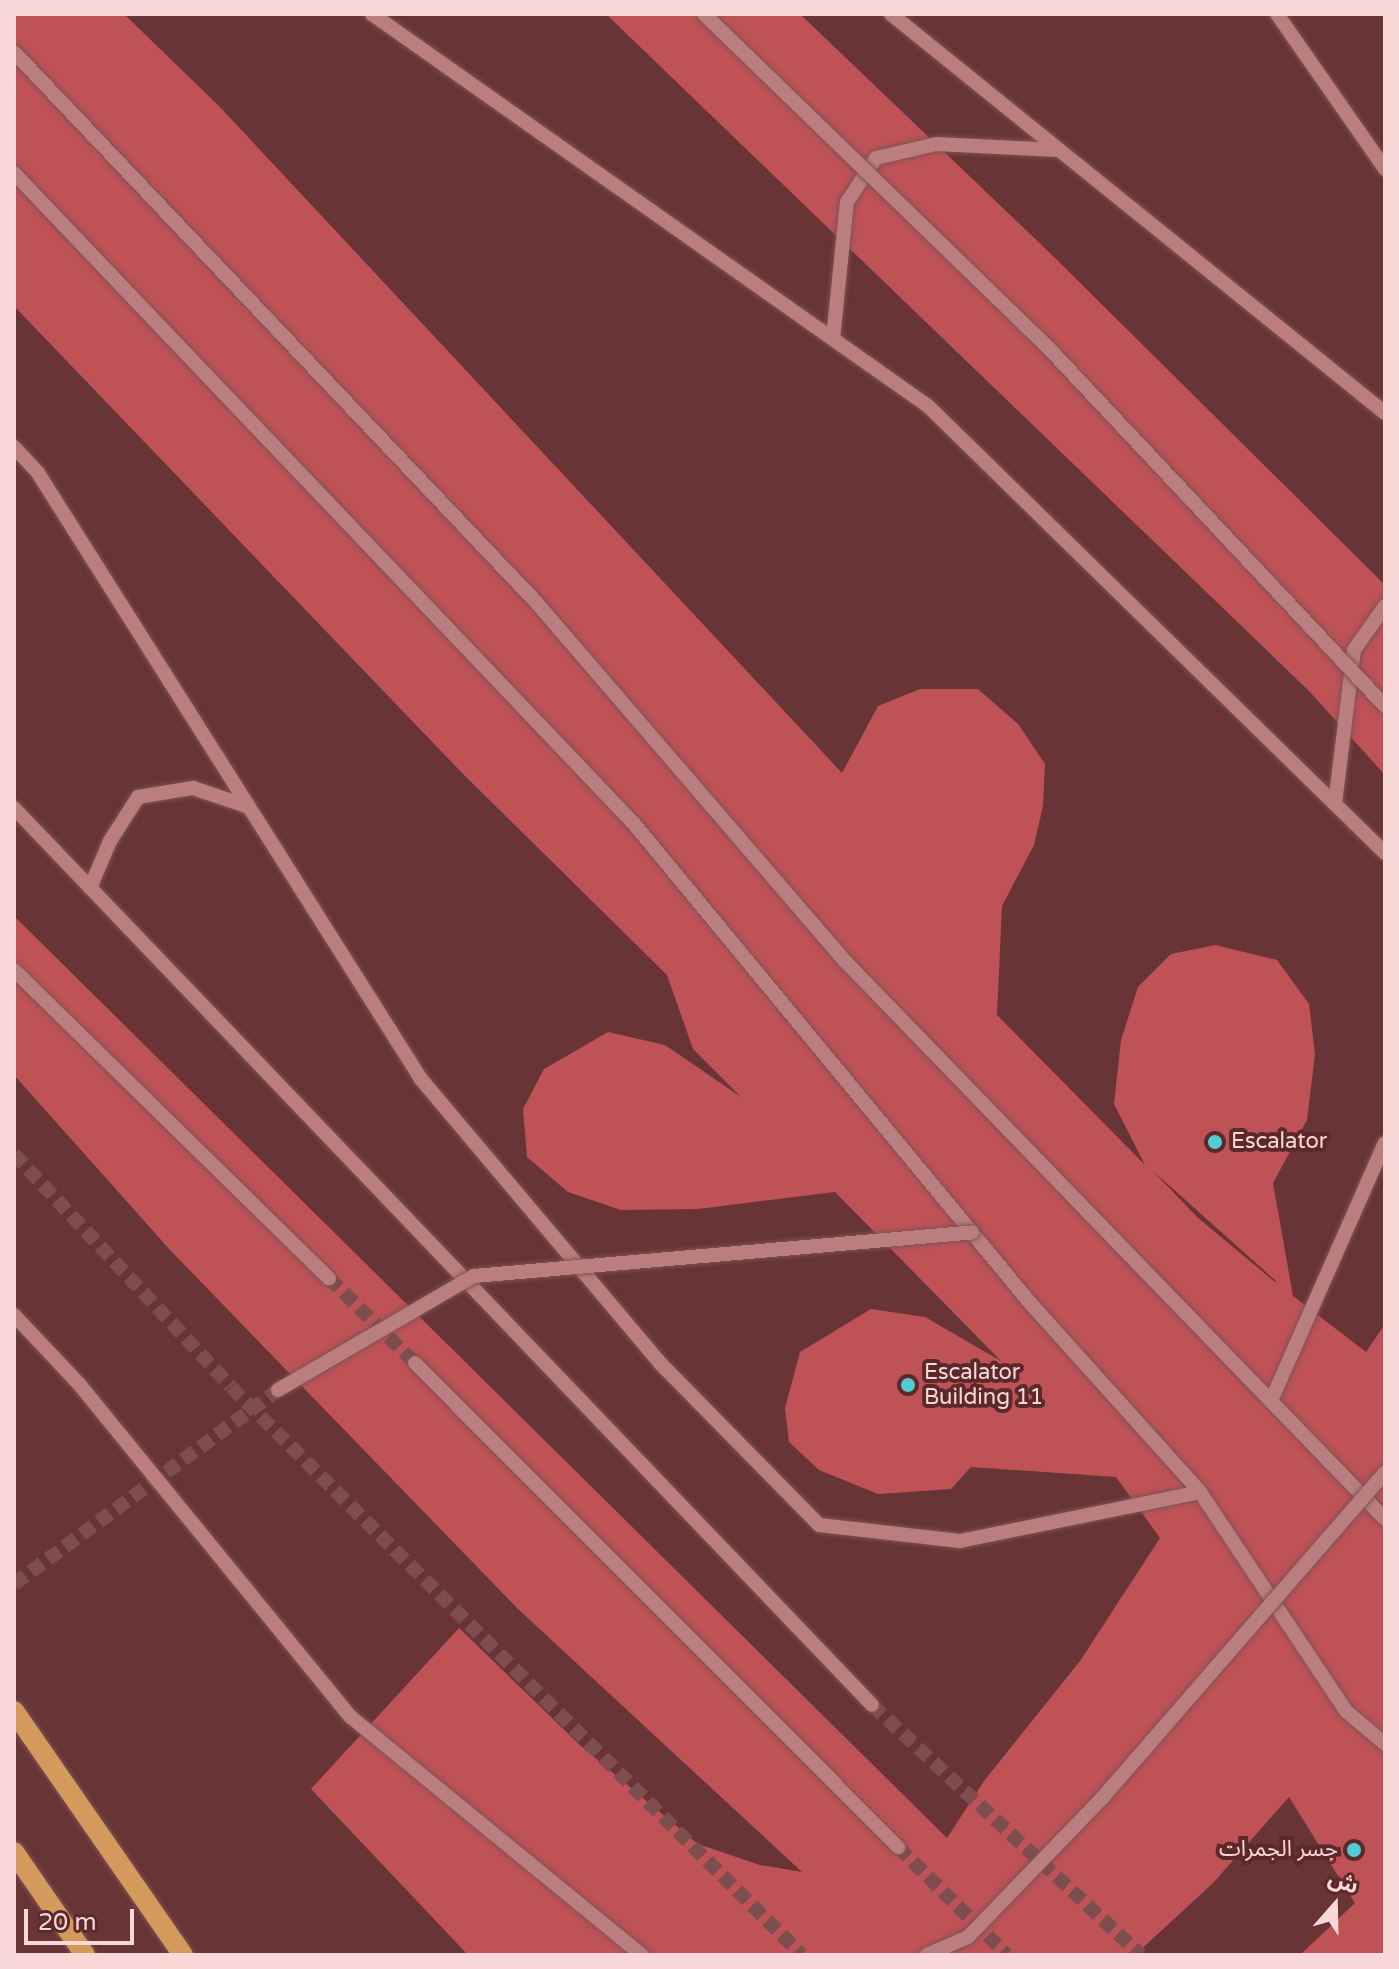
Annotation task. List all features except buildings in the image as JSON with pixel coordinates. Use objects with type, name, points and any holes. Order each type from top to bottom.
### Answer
[{"type":"main road","points":[[14,1711],[183,1955]]},
{"type":"main road","points":[[14,1852],[85,1955]]},
{"type":"street","points":[[372,14],[928,406],[1385,853]]},
{"type":"street","points":[[704,14],[1042,341],[1385,706]]},
{"type":"street","points":[[891,14],[1385,413]]},
{"type":"street","points":[[1277,14],[1385,169]]},
{"type":"street","points":[[14,52],[536,602],[846,962],[1385,1519]]},
{"type":"street","points":[[833,339],[847,202],[876,158],[936,144],[1058,150]]},
{"type":"street","points":[[14,173],[635,825],[972,1232],[1200,1492],[1346,1711],[1385,1744]]},
{"type":"street","points":[[14,447],[38,473],[421,1079],[660,1363],[819,1525],[960,1541],[1200,1492]]},
{"type":"street","points":[[1335,804],[1354,650],[1385,606]]},
{"type":"street","points":[[90,888],[110,841],[138,797],[193,788],[249,807]]},
{"type":"street","points":[[14,808],[872,1705]]},
{"type":"street","points":[[14,970],[329,1278]]},
{"type":"street","points":[[1271,1401],[1385,1143]]},
{"type":"street","points":[[278,1390],[474,1276],[972,1232]]},
{"type":"street","points":[[14,1315],[79,1384],[351,1717],[642,1955]]},
{"type":"street","points":[[415,1363],[898,1847]]},
{"type":"street","points":[[927,1955],[968,1937],[1103,1797],[1385,1473]]},
{"type":"tunnel","points":[[14,1154],[231,1387],[802,1955]]},
{"type":"tunnel","points":[[329,1278],[415,1363]]},
{"type":"tunnel","points":[[14,1584],[278,1390]]},
{"type":"tunnel","points":[[872,1705],[1141,1955]]},
{"type":"tunnel","points":[[898,1847],[1007,1955]]},
{"type":"place","name":"Escalator","points":[[1215,1142]]},
{"type":"place","name":"Escalator Building 11","points":[[908,1385]]},
{"type":"place","name":"جسر الجمرات","points":[[1354,1850]]}]
